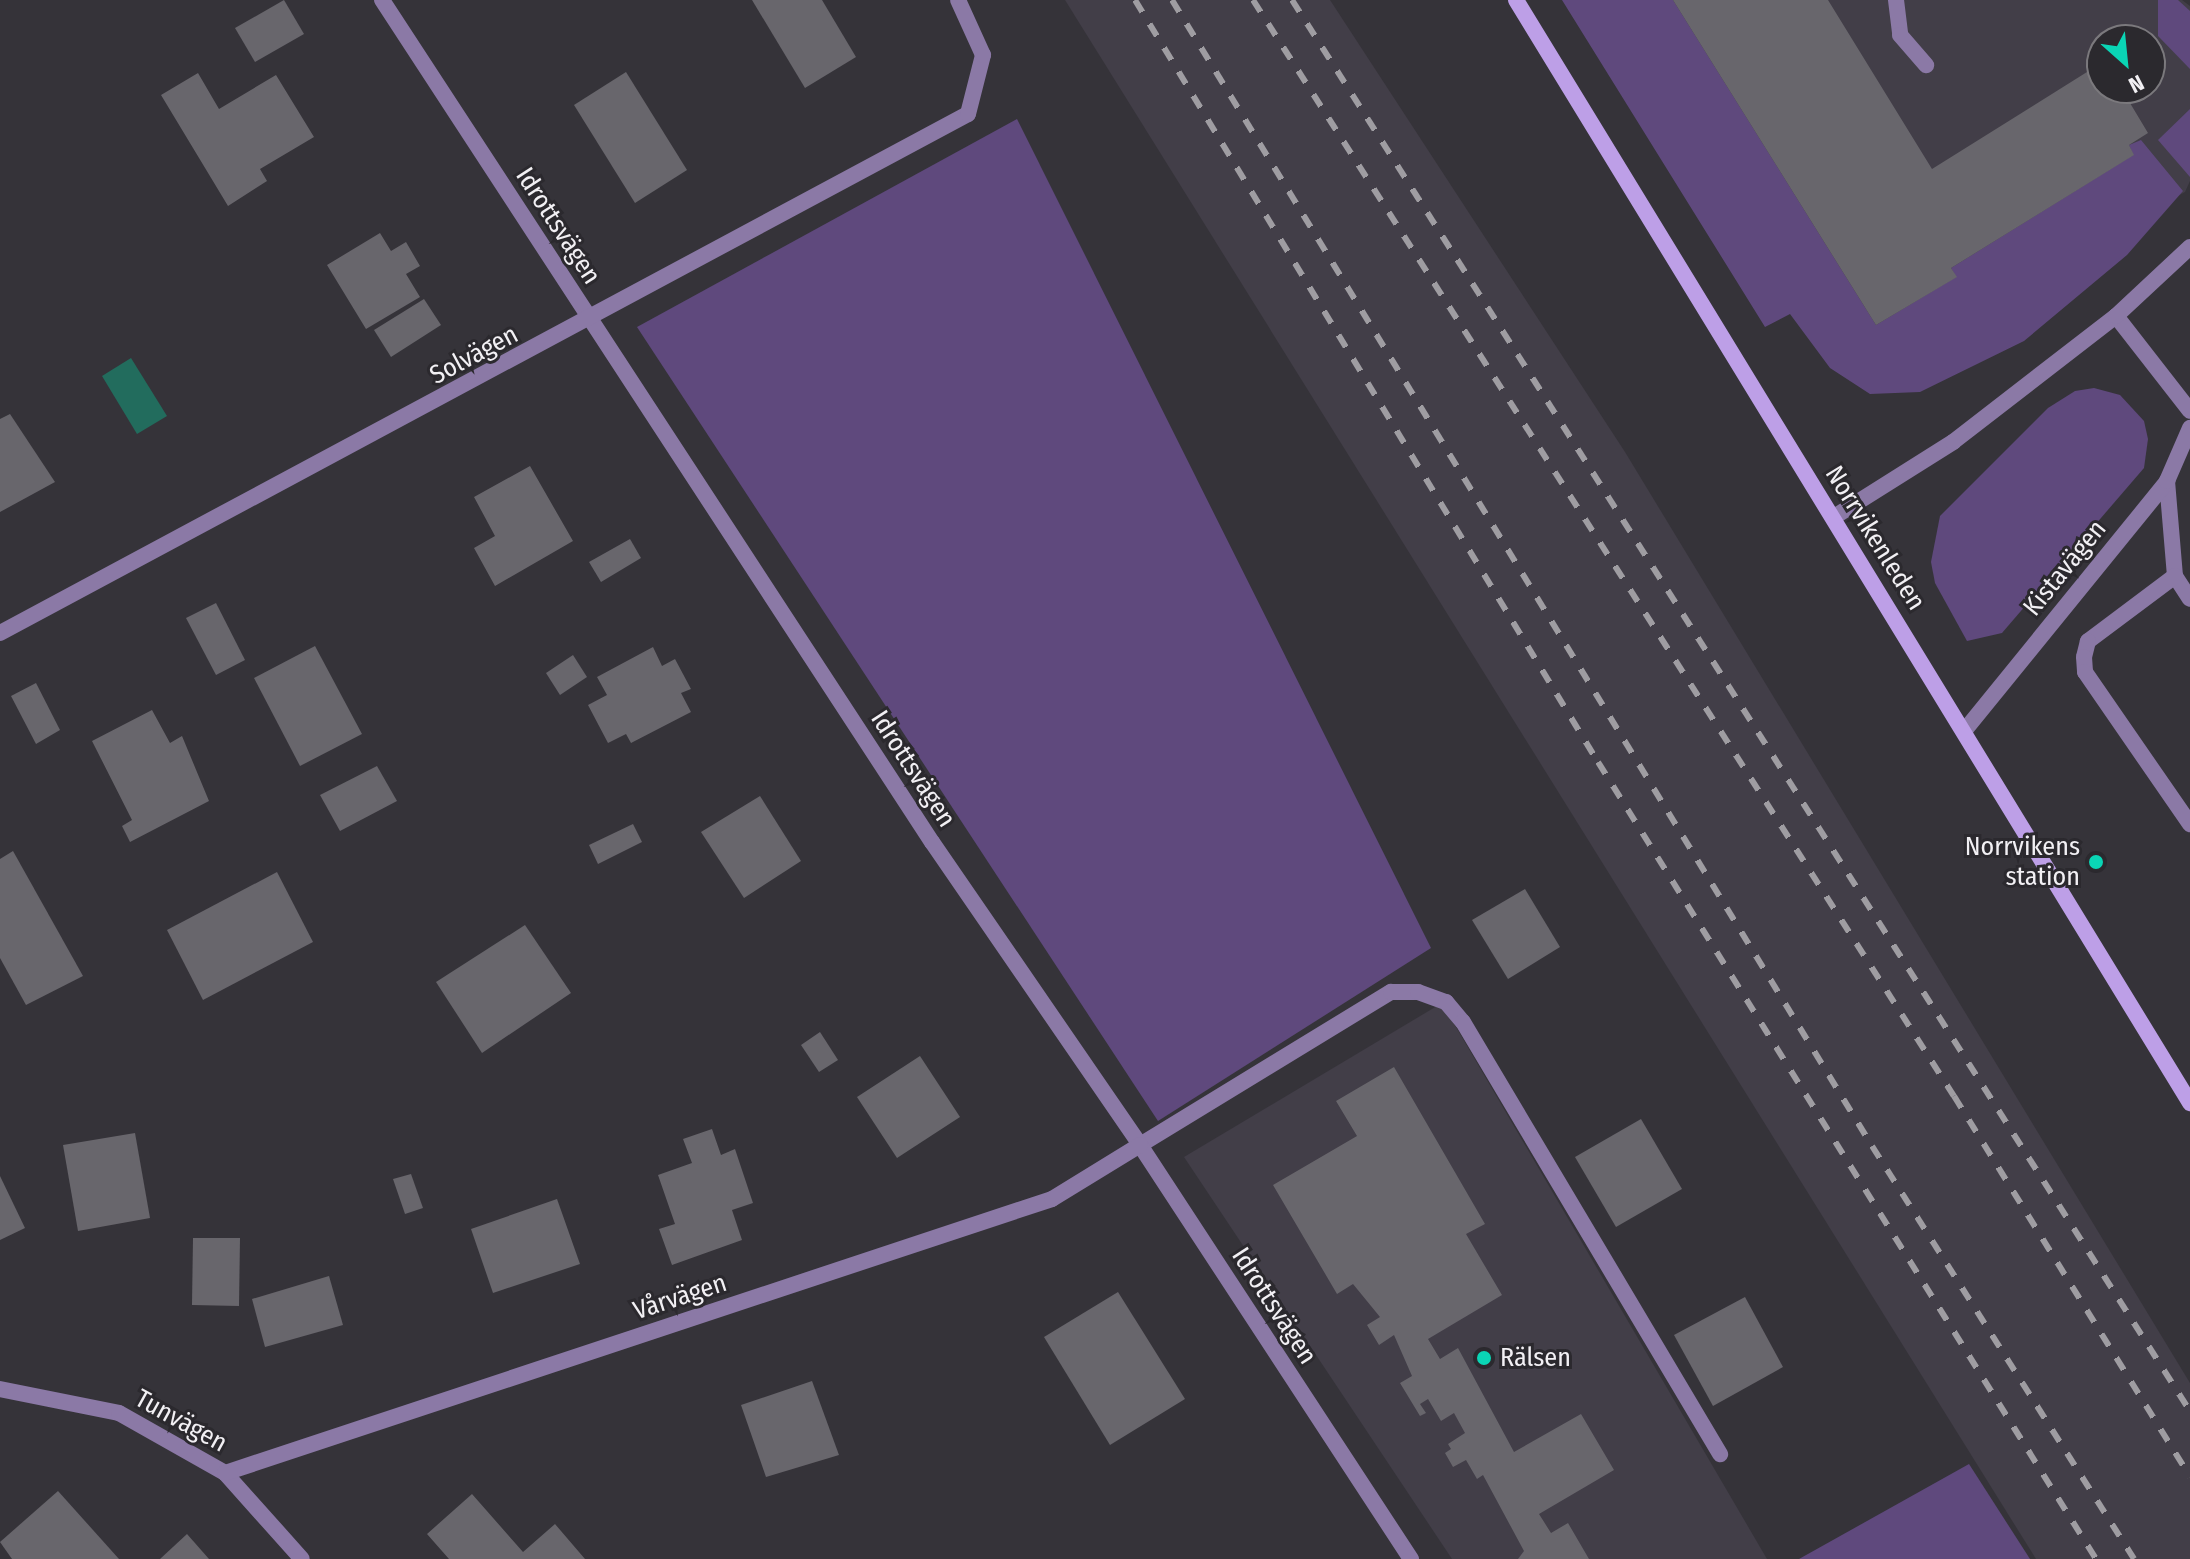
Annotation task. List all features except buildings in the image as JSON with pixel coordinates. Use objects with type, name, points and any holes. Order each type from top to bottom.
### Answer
[{"type":"main road","name":"Norrvikenleden","points":[[1516,0],[1965,730],[2190,1103]]},
{"type":"street","name":"Idrottsvägen","points":[[382,0],[932,842],[1140,1145],[1411,1559]]},
{"type":"street","name":"Solvägen","points":[[0,633],[591,320],[968,114],[983,55],[958,0]]},
{"type":"street","points":[[1896,0],[1900,35],[1926,65]]},
{"type":"street","points":[[1834,517],[1953,442],[2116,316],[2190,247]]},
{"type":"street","points":[[2116,316],[2190,411]]},
{"type":"street","name":"Kistavägen","points":[[1965,730],[2167,481],[2190,428]]},
{"type":"street","points":[[2167,481],[2175,576],[2190,599]]},
{"type":"street","points":[[2175,576],[2088,641],[2084,657],[2085,672],[2190,824]]},
{"type":"street","name":"Vårvägen","points":[[225,1473],[1052,1199],[1391,992],[1418,992],[1446,1002],[1463,1022],[1720,1454]]},
{"type":"street","name":"Tunvägen","points":[[0,1389],[119,1413],[225,1473],[302,1559]]},
{"type":"shaded area","points":[[1065,0],[1330,0],[1625,452],[2190,1383],[2190,1559],[2036,1559]]},
{"type":"shaded area","points":[[1562,0],[1673,0],[1876,325],[1956,277],[1951,268],[2133,155],[2129,145],[2141,140],[2183,191],[2127,255],[2024,341],[1920,392],[1870,394],[1830,368],[1790,314],[1765,327]]},
{"type":"shaded area","points":[[1612,0],[2182,0],[2190,6],[2190,181],[2185,192],[1858,383]]},
{"type":"shaded area","points":[[2158,0],[2178,0],[2190,11],[2190,69],[2166,44],[2166,24],[2158,24]]},
{"type":"shaded area","points":[[2190,109],[2190,177],[2158,140]]},
{"type":"shaded area","points":[[1017,119],[1431,948],[1158,1121],[637,327]]},
{"type":"shaded area","points":[[131,358],[167,416],[137,434],[102,376]]},
{"type":"shaded area","points":[[2094,388],[2120,395],[2144,421],[2148,439],[2144,468],[2002,633],[1967,641],[1935,583],[1931,562],[1940,516],[2048,408],[2075,391]]},
{"type":"shaded area","name":"Rälsen","points":[[1442,1003],[1767,1559],[1452,1559],[1184,1157]]},
{"type":"shaded area","points":[[1969,1464],[2030,1559],[1799,1559]]},
{"type":"railway","points":[[1135,0],[1598,762],[2096,1559]]},
{"type":"railway","points":[[1172,0],[1872,1146],[2134,1559]]},
{"type":"railway","points":[[1253,0],[1954,1096],[2190,1477]]},
{"type":"railway","points":[[1292,0],[2190,1411]]},
{"type":"place","name":"Norrvikens station","points":[[2096,862]]},
{"type":"place","name":"Rälsen","points":[[1484,1358]]}]
